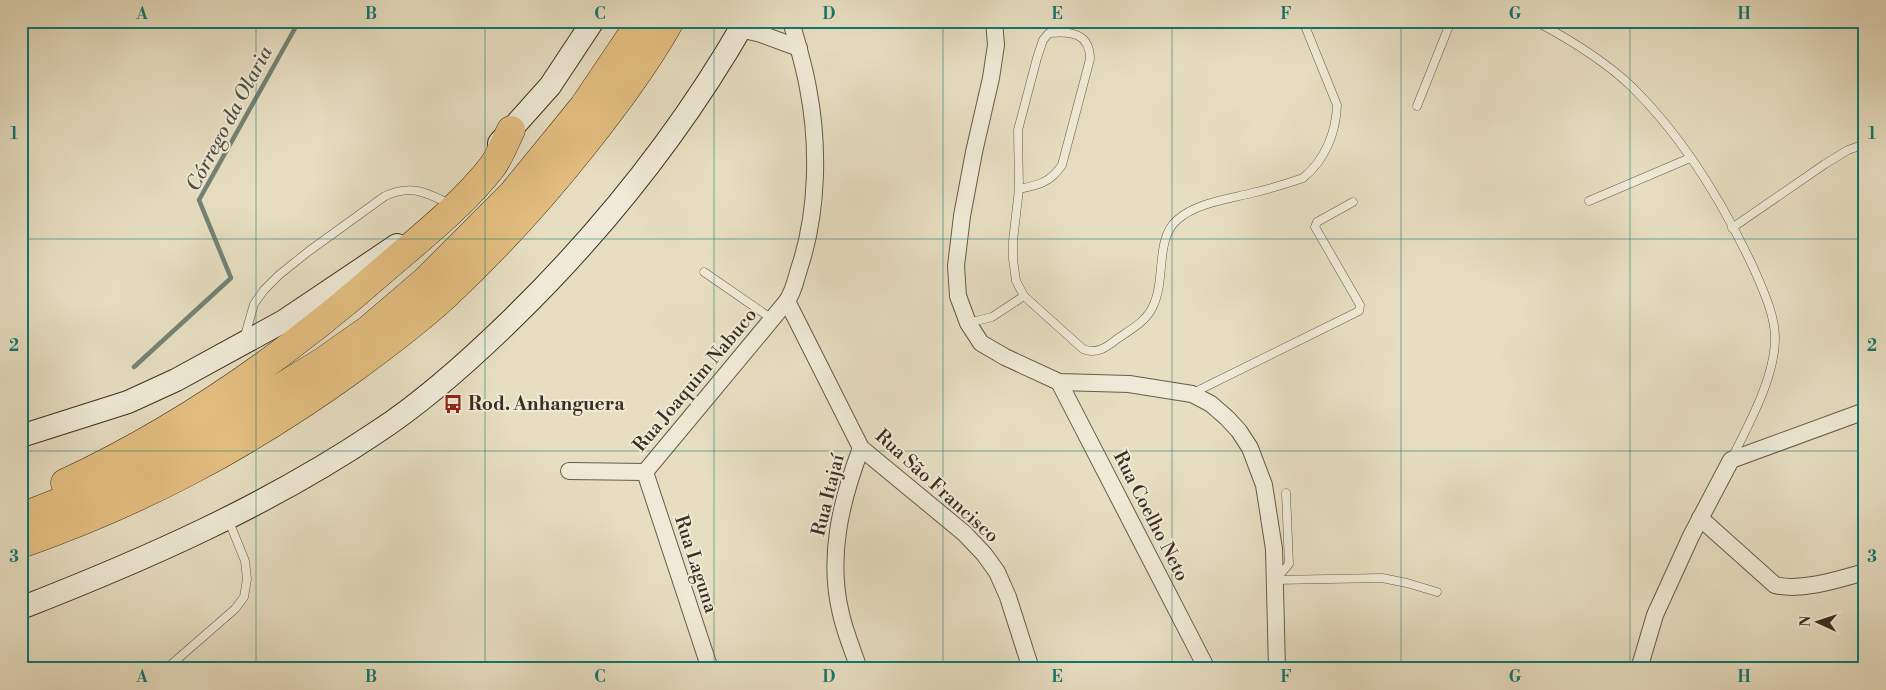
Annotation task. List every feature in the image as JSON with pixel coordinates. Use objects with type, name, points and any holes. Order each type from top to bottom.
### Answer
[{"type":"highway","points":[[21,516],[108,483],[215,428],[322,362],[369,329],[425,281],[512,194],[583,107],[640,21]]},
{"type":"highway","points":[[21,544],[76,525],[161,487],[246,441],[312,398],[385,345],[444,296],[532,207],[609,113],[658,42],[670,21]]},
{"type":"highway","points":[[21,508],[33,499],[157,433],[205,405],[283,352],[415,244],[454,208],[492,166],[511,130]]},
{"type":"main road","points":[[21,436],[128,402],[176,380],[284,321],[407,238],[446,202],[550,86],[593,21]]},
{"type":"main road","points":[[21,608],[70,589],[191,536],[323,466],[379,431],[456,371],[544,288],[621,201],[673,134],[742,25]]},
{"type":"street","points":[[787,301],[791,295],[804,254],[812,221],[815,183],[815,147],[809,89],[791,21]]},
{"type":"street","points":[[994,21],[996,45],[991,78],[962,216],[956,266],[958,296],[968,323],[981,343],[1059,382],[1129,384],[1192,394],[1210,404],[1228,418],[1250,448],[1264,486],[1274,550],[1277,669]]},
{"type":"street","points":[[742,25],[799,48]]},
{"type":"street","name":"Rua Joaquim Nabuco","points":[[569,470],[644,472],[787,301]]},
{"type":"street","name":"Rua São Francisco","points":[[787,301],[861,448],[941,512],[964,533],[984,554],[996,572],[1008,597],[1031,669]]},
{"type":"street","name":"Rua Coelho Neto","points":[[1059,382],[1207,669]]},
{"type":"street","points":[[1639,669],[1655,615],[1700,518],[1731,460],[1865,411]]},
{"type":"street","name":"Rua Itajaí","points":[[859,669],[841,613],[836,581],[835,554],[848,481],[861,448]]},
{"type":"street","name":"Rua Laguna","points":[[644,472],[710,669]]},
{"type":"street","points":[[1700,518],[1775,585],[1784,588],[1808,586],[1865,572]]},
{"type":"lane","points":[[1019,189],[1047,181],[1055,175],[1062,165],[1090,59],[1090,48],[1085,40],[1079,36],[1067,33],[1049,33],[1043,40],[1025,99],[1018,130],[1019,189],[1013,241],[1013,259],[1016,281],[1024,296],[1083,350],[1090,352],[1099,351],[1134,328],[1153,308],[1158,294],[1165,240],[1168,229],[1177,219],[1214,202],[1302,178],[1313,169],[1322,157],[1331,137],[1337,105],[1302,21]]},
{"type":"lane","points":[[1416,106],[1451,21]]},
{"type":"lane","points":[[1535,21],[1558,33],[1598,60],[1631,86],[1658,116],[1690,158],[1714,195],[1762,286],[1776,337],[1772,364],[1756,411],[1731,460]]},
{"type":"lane","points":[[1732,228],[1832,160],[1848,150],[1865,144]]},
{"type":"lane","points":[[1589,201],[1690,158]]},
{"type":"lane","points":[[242,345],[254,304],[264,290],[309,251],[379,200],[396,191],[410,189],[426,192],[446,202]]},
{"type":"lane","points":[[1192,394],[1359,311],[1360,306],[1315,227],[1317,222],[1353,202]]},
{"type":"lane","points":[[704,272],[772,319]]},
{"type":"lane","points":[[968,323],[992,317],[1024,296]]},
{"type":"lane","points":[[1275,580],[1289,564],[1286,493]]},
{"type":"lane","points":[[166,669],[235,610],[244,597],[247,579],[245,561],[227,518]]},
{"type":"lane","points":[[1275,580],[1382,578],[1437,592]]},
{"type":"waterway","name":"Córrego da Olaria","points":[[134,367],[231,278],[199,200],[299,21]]},
{"type":"place","name":"Rod. Anhanguera","points":[[453,404]]}]
